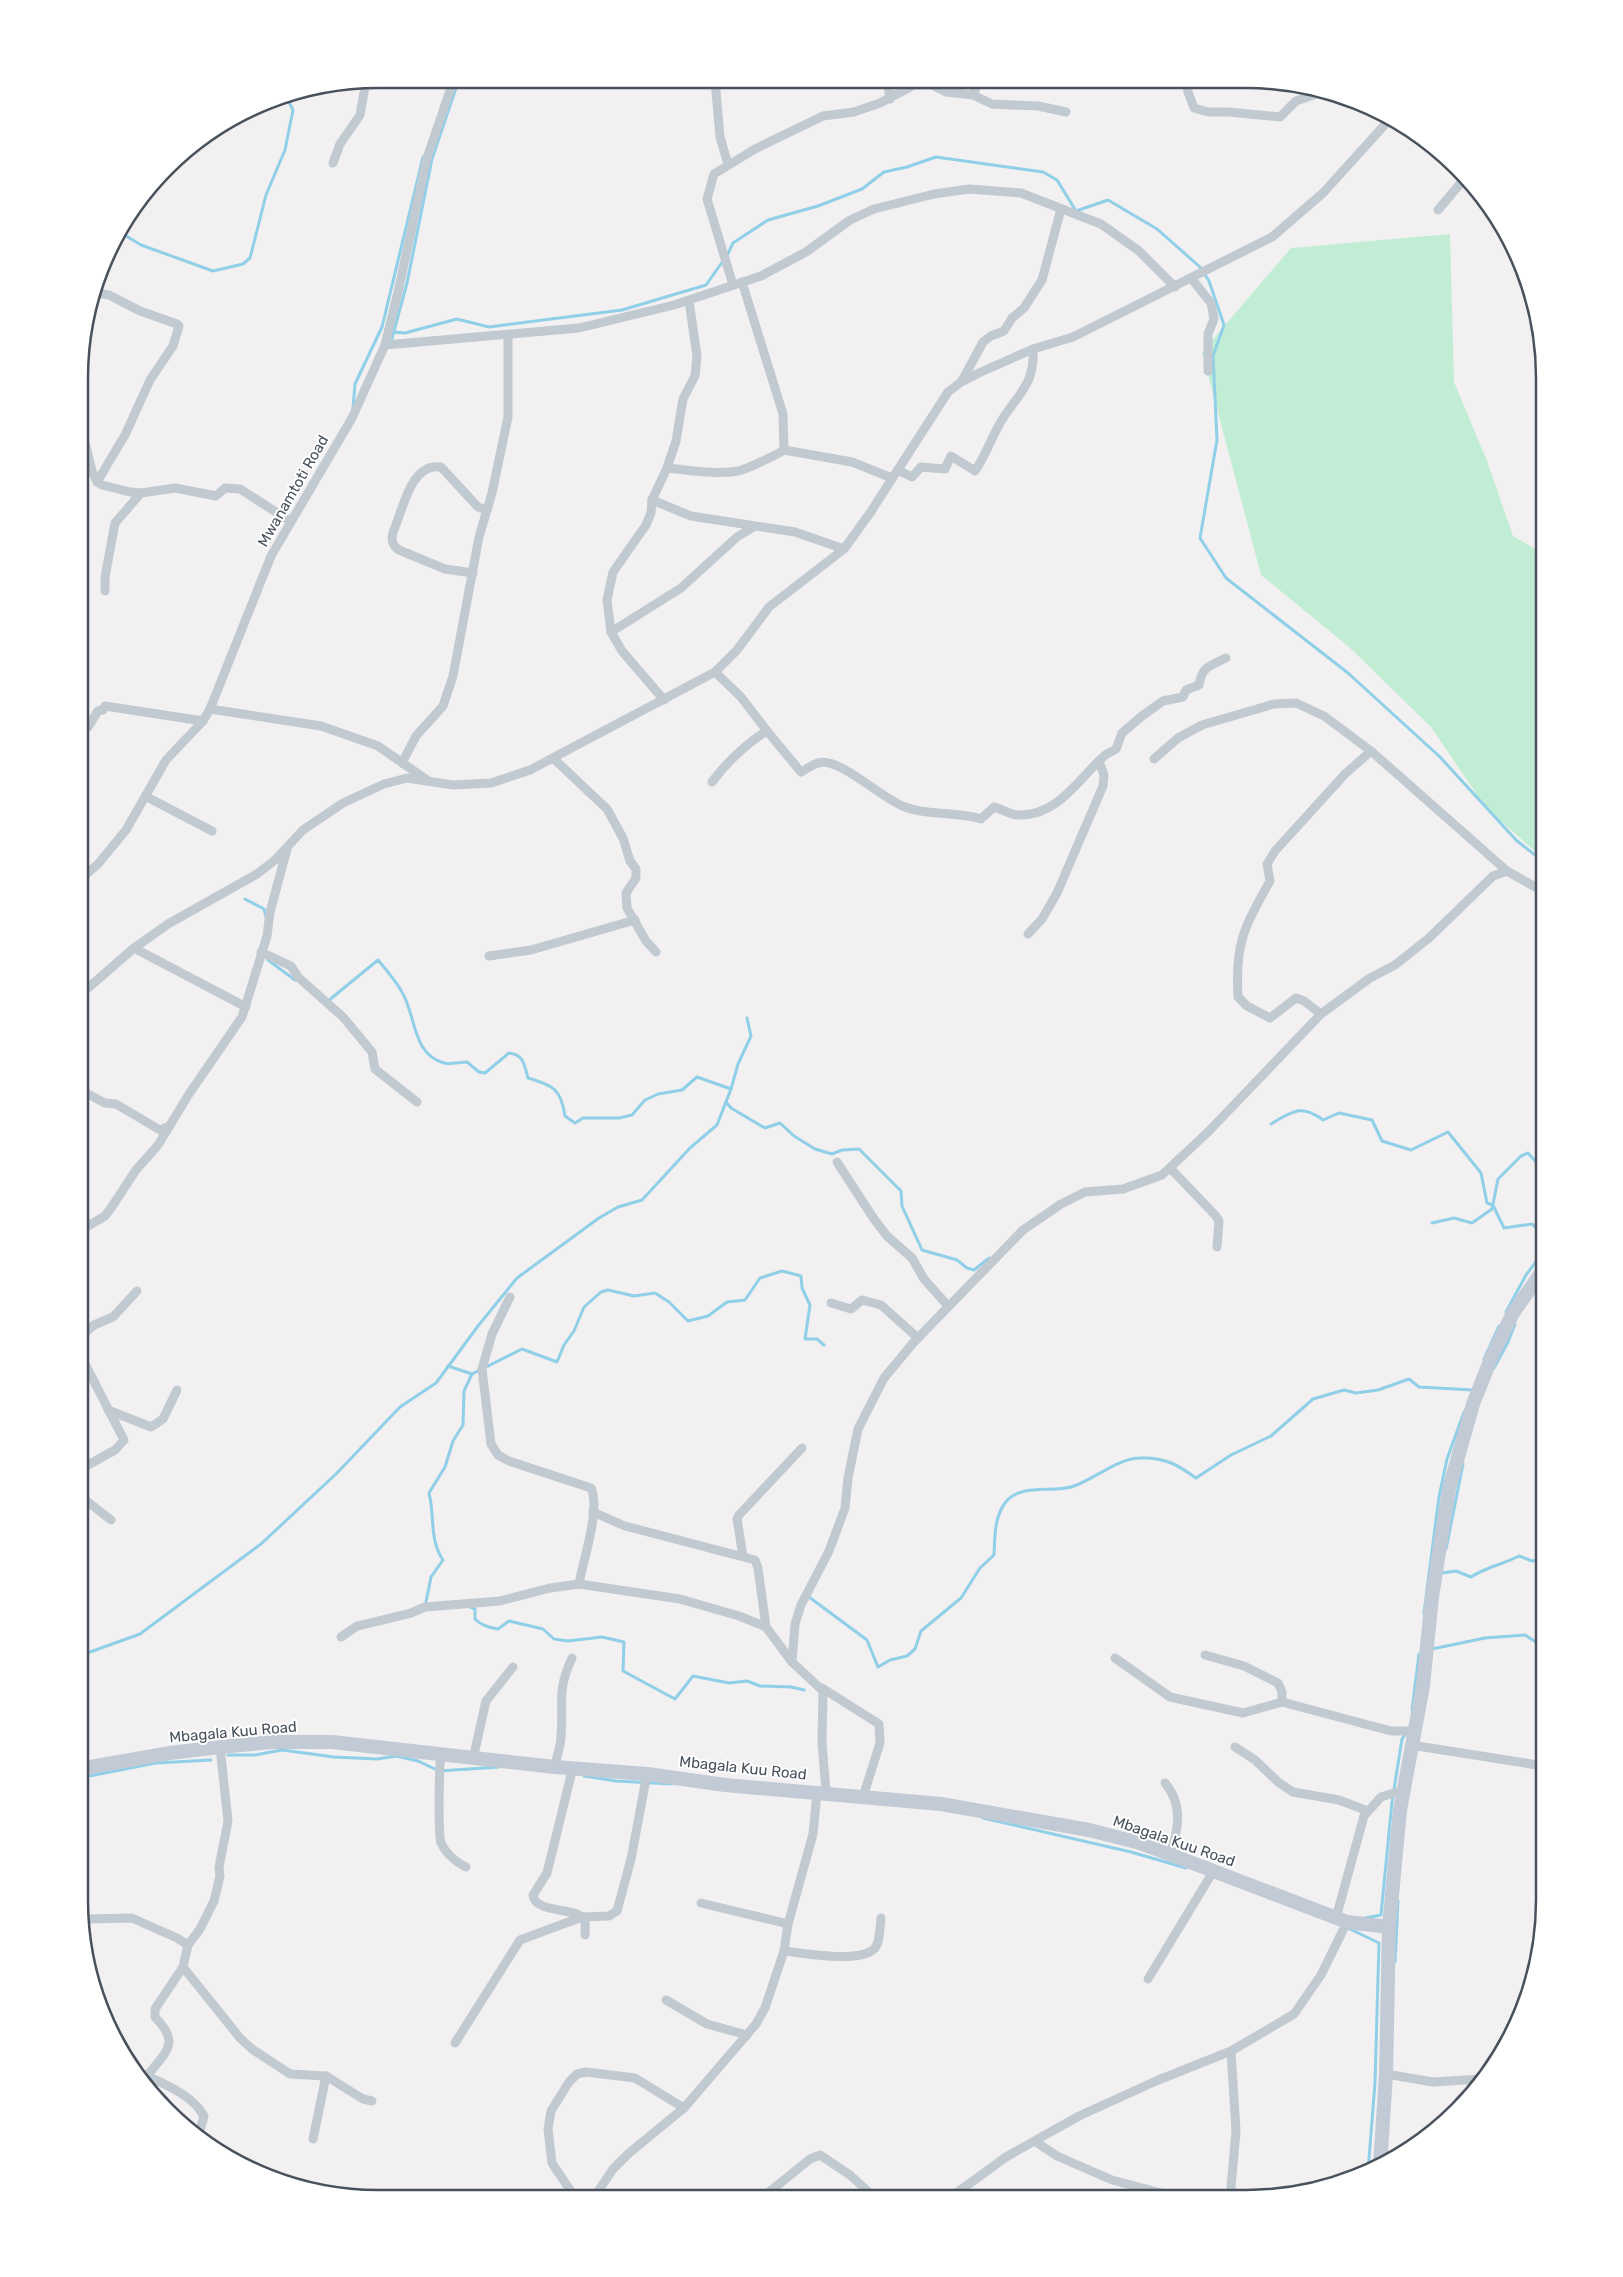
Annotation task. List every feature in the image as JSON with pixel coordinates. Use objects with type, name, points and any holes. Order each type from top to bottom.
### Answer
[{"type":"street","points":[[333,162],[340,144],[360,115],[365,88]]},
{"type":"street","name":"Mwanamtoti Road","points":[[88,873],[98,864],[126,830],[166,760],[203,721],[210,708],[271,556],[352,418],[385,345],[427,158],[451,88]]},
{"type":"street","points":[[716,88],[720,137],[728,164]]},
{"type":"street","points":[[888,88],[890,100]]},
{"type":"street","points":[[733,285],[707,199],[714,174],[728,164],[823,116],[854,112],[890,100],[900,91],[907,88]]},
{"type":"street","points":[[939,88],[946,92],[973,95],[992,104],[1038,106],[1066,112]]},
{"type":"street","points":[[973,95],[976,88]]},
{"type":"street","points":[[1188,88],[1194,108],[1208,112],[1280,117],[1296,101],[1313,95]]},
{"type":"street","points":[[88,988],[134,948],[168,924],[257,874],[303,830],[331,810],[384,784],[406,778],[453,785],[492,783],[530,770],[715,672],[737,650],[769,607],[844,549],[948,392],[962,382],[1033,349],[1073,337],[1272,237],[1323,193],[1386,123]]},
{"type":"street","points":[[1438,210],[1461,183]]},
{"type":"street","points":[[385,345],[579,328],[689,301],[761,276],[791,261],[850,220],[874,209],[934,194],[969,188],[1021,193],[1101,224],[1139,251],[1175,287]]},
{"type":"street","points":[[962,382],[983,342],[991,336],[1002,333],[1012,318],[1024,308],[1042,280],[1061,209]]},
{"type":"street","points":[[1195,276],[1211,303],[1214,319],[1208,334],[1208,371]]},
{"type":"street","points":[[742,282],[783,414],[784,450]]},
{"type":"street","points":[[97,482],[125,435],[150,380],[173,346],[179,326],[140,311],[109,295],[100,294]]},
{"type":"street","points":[[664,700],[622,651],[611,632],[607,600],[613,572],[646,525],[651,513],[652,500],[667,468],[676,441],[683,399],[695,376],[697,356],[689,301]]},
{"type":"street","points":[[402,763],[416,736],[443,706],[449,691],[479,537],[508,417],[508,335]]},
{"type":"street","points":[[667,468],[739,471],[761,460],[774,457],[784,450],[852,462],[912,477],[921,467],[945,470],[951,456],[975,471],[1005,416],[1029,383],[1034,366],[1033,349]]},
{"type":"street","points":[[88,455],[97,482],[130,492],[141,493],[175,488],[216,496],[226,488],[240,490],[290,521]]},
{"type":"street","points":[[473,573],[445,569],[399,550],[392,540],[393,532],[414,482],[423,470],[432,466],[441,467],[478,507],[487,510]]},
{"type":"street","points":[[105,591],[105,577],[115,523],[141,493]]},
{"type":"street","points":[[652,500],[691,516],[795,532],[844,549]]},
{"type":"street","points":[[611,632],[681,588],[737,537],[755,526]]},
{"type":"street","points":[[715,672],[741,697],[801,772],[819,762],[836,765],[892,802],[907,808],[963,813],[980,819],[994,807],[1018,816],[1036,814],[1049,807],[1076,788],[1100,761],[1116,749],[1122,732],[1163,701],[1183,697],[1186,690],[1199,686],[1199,678],[1204,670],[1226,658]]},
{"type":"street","points":[[1154,760],[1178,738],[1202,725],[1285,702],[1296,703],[1324,716],[1371,751],[1507,871],[1536,887]]},
{"type":"street","points":[[88,727],[98,711],[103,710],[105,706],[203,721]]},
{"type":"street","points":[[210,708],[321,726],[378,746],[430,783]]},
{"type":"street","points":[[712,782],[719,772],[766,730]]},
{"type":"street","points":[[1321,1014],[1304,1001],[1296,998],[1270,1018],[1247,1006],[1238,997],[1239,947],[1248,922],[1270,881],[1267,864],[1275,851],[1345,774],[1371,751]]},
{"type":"street","points":[[553,758],[607,809],[623,838],[630,860],[636,869],[636,878],[626,893],[626,908],[635,920],[646,942],[656,952]]},
{"type":"street","points":[[1028,934],[1042,919],[1057,893],[1103,786],[1104,775],[1100,761]]},
{"type":"street","points":[[146,797],[212,831]]},
{"type":"street","points":[[88,1225],[104,1216],[170,1126],[189,1094],[236,1028],[246,1008],[288,846]]},
{"type":"street","points":[[792,1662],[795,1624],[801,1605],[829,1551],[845,1508],[848,1478],[858,1430],[884,1378],[918,1338],[1023,1230],[1061,1204],[1085,1192],[1123,1189],[1150,1181],[1162,1175],[1208,1132],[1321,1014],[1370,978],[1402,959],[1429,938],[1493,876],[1507,871]]},
{"type":"street","points":[[489,956],[531,950],[635,920]]},
{"type":"street","points":[[134,948],[246,1008]]},
{"type":"street","points":[[261,952],[291,966],[298,977],[343,1017],[372,1052],[375,1069],[417,1102]]},
{"type":"street","points":[[88,1094],[105,1103],[116,1104],[160,1130],[170,1126]]},
{"type":"street","points":[[837,1162],[887,1236],[912,1258],[924,1279],[948,1306]]},
{"type":"street","points":[[1170,1168],[1219,1221],[1217,1247]]},
{"type":"street","points":[[1381,2156],[1386,2074],[1389,1927],[1404,1790],[1423,1686],[1432,1597],[1449,1489],[1473,1404],[1492,1356],[1513,1313],[1536,1280]]},
{"type":"street","points":[[88,1330],[94,1325],[113,1318],[137,1291]]},
{"type":"street","points":[[510,1297],[492,1334],[482,1369],[491,1444],[498,1455],[509,1461],[589,1486],[594,1496],[593,1512],[579,1584]]},
{"type":"street","points":[[831,1303],[851,1309],[862,1300],[874,1302],[881,1305],[918,1338]]},
{"type":"street","points":[[88,1370],[124,1440],[115,1450],[88,1465]]},
{"type":"street","points":[[108,1410],[151,1426],[163,1419],[177,1390]]},
{"type":"street","points":[[742,1556],[737,1519],[739,1515],[802,1448]]},
{"type":"street","points":[[88,1502],[111,1520]]},
{"type":"street","points":[[593,1512],[625,1526],[752,1558],[757,1564],[766,1627],[792,1662],[822,1688],[831,1692],[850,1708],[878,1723],[881,1733],[880,1742],[863,1797]]},
{"type":"street","points":[[341,1637],[357,1626],[418,1611],[425,1607],[500,1601],[550,1588],[579,1584],[680,1599],[739,1616],[766,1627]]},
{"type":"street","points":[[1205,1655],[1244,1666],[1278,1683],[1282,1702]]},
{"type":"street","points":[[555,1768],[561,1736],[560,1691],[563,1678],[572,1658]]},
{"type":"street","points":[[1115,1658],[1170,1698],[1243,1713],[1282,1702],[1413,1738],[1536,1764]]},
{"type":"street","points":[[473,1759],[486,1701],[513,1667]]},
{"type":"street","points":[[602,2190],[613,2169],[628,2154],[684,2108],[747,2035],[765,2008],[784,1952],[788,1924],[813,1834],[822,1792],[824,1694],[822,1688]]},
{"type":"street","name":"Mbagala Kuu Road","points":[[88,1767],[170,1753],[220,1747],[273,1742],[332,1742],[555,1768],[573,1767],[647,1774],[725,1785],[822,1792],[941,1804],[1089,1830],[1140,1843],[1342,1920],[1389,1927]]},
{"type":"street","points":[[200,2129],[204,2116],[200,2107],[188,2098],[147,2076],[164,2053],[170,2038],[167,2030],[155,2017],[155,2008],[183,1967],[188,1945],[200,1929],[214,1901],[220,1876],[219,1866],[228,1821],[220,1747]]},
{"type":"street","points":[[1235,1747],[1255,1760],[1293,1792],[1339,1800],[1368,1811]]},
{"type":"street","points":[[441,1755],[439,1771],[440,1840],[454,1860],[466,1867]]},
{"type":"street","points":[[573,1767],[547,1873],[533,1895],[537,1902],[552,1910],[562,1910],[582,1917],[585,1921],[585,1935]]},
{"type":"street","points":[[455,2042],[520,1940],[582,1917],[609,1916],[618,1911],[632,1859],[647,1774]]},
{"type":"street","points":[[1165,1783],[1174,1794],[1178,1804],[1178,1820],[1170,1854]]},
{"type":"street","points":[[960,2190],[1006,2157],[1036,2142],[1042,2136],[1111,2101],[1231,2052],[1273,2028],[1300,2008],[1321,1975],[1342,1920],[1362,1823],[1368,1811],[1381,1797],[1404,1790]]},
{"type":"street","points":[[1148,1979],[1214,1870]]},
{"type":"street","points":[[701,1903],[788,1924]]},
{"type":"street","points":[[88,1919],[132,1918],[188,1945]]},
{"type":"street","points":[[784,1952],[848,1957],[873,1951],[877,1946],[881,1918]]},
{"type":"street","points":[[183,1967],[240,2038],[252,2049],[290,2074],[326,2076],[363,2098],[372,2101]]},
{"type":"street","points":[[666,2000],[707,2024],[747,2035]]},
{"type":"street","points":[[1231,2052],[1236,2131],[1231,2190]]},
{"type":"street","points":[[570,2190],[552,2163],[548,2128],[551,2111],[576,2074],[586,2072],[635,2078],[684,2108]]},
{"type":"street","points":[[1386,2074],[1410,2080],[1433,2082],[1473,2080]]},
{"type":"street","points":[[313,2139],[326,2076]]},
{"type":"street","points":[[1036,2142],[1057,2156],[1112,2180],[1150,2190]]},
{"type":"street","points":[[772,2190],[810,2159],[820,2155],[850,2175],[866,2190]]},
{"type":"green space","points":[[1450,234],[1454,382],[1487,461],[1513,536],[1536,549],[1536,852],[1486,808],[1431,727],[1349,647],[1261,575],[1202,352],[1291,248]]},
{"type":"waterway","points":[[391,342],[407,283],[432,159],[456,88]]},
{"type":"waterway","points":[[124,235],[141,245],[213,271],[243,264],[250,258],[266,195],[285,150],[293,110],[289,101]]},
{"type":"waterway","points":[[353,408],[355,384],[382,327],[423,157]]},
{"type":"waterway","points":[[727,256],[733,243],[768,220],[818,206],[862,189],[884,172],[907,167],[936,157],[1043,172],[1057,180],[1076,211],[1108,200],[1157,229],[1200,267],[1209,281],[1224,325],[1213,356],[1217,440],[1200,538],[1226,578],[1348,673],[1440,757],[1516,840],[1536,856]]},
{"type":"waterway","points":[[393,332],[405,333],[457,319],[489,327],[622,310],[706,285],[723,261]]},
{"type":"waterway","points":[[245,899],[264,909],[266,917]]},
{"type":"waterway","points":[[268,960],[295,980]]},
{"type":"waterway","points":[[328,1001],[378,960],[403,993],[421,1045],[434,1059],[446,1064],[467,1062],[479,1072],[485,1073],[509,1053],[514,1054],[523,1061],[528,1078],[550,1086],[558,1094],[565,1116],[575,1123],[583,1118],[619,1118],[632,1115],[645,1100],[658,1094],[682,1090],[697,1077],[731,1089]]},
{"type":"waterway","points":[[88,1653],[140,1634],[261,1544],[337,1473],[400,1407],[436,1383],[478,1326],[517,1278],[599,1218],[618,1207],[642,1200],[690,1148],[717,1125],[731,1089],[738,1064],[751,1036],[747,1018]]},
{"type":"waterway","points":[[726,1102],[731,1108],[765,1128],[780,1123],[794,1136],[815,1149],[832,1154],[842,1150],[859,1149],[901,1191],[902,1206],[922,1250],[957,1260],[967,1268],[974,1270],[989,1258]]},
{"type":"waterway","points":[[1271,1124],[1297,1111],[1309,1112],[1323,1120],[1339,1113],[1372,1120],[1382,1141],[1411,1150],[1448,1132],[1481,1173],[1487,1203],[1493,1205],[1504,1228],[1532,1224],[1536,1228]]},
{"type":"waterway","points":[[1432,1223],[1454,1218],[1472,1223],[1492,1209],[1498,1179],[1521,1156],[1528,1153],[1536,1162]]},
{"type":"waterway","points":[[1506,1312],[1526,1275],[1536,1262]]},
{"type":"waterway","points":[[448,1366],[472,1374],[522,1349],[557,1362],[564,1345],[574,1331],[584,1307],[601,1292],[608,1290],[634,1296],[655,1293],[669,1302],[688,1321],[708,1316],[727,1302],[745,1300],[760,1278],[782,1271],[801,1276],[802,1288],[810,1305],[805,1339],[817,1339],[824,1345]]},
{"type":"waterway","points":[[1494,1368],[1515,1324]]},
{"type":"waterway","points":[[1484,1359],[1499,1326]]},
{"type":"waterway","points":[[425,1607],[431,1577],[443,1560],[434,1536],[429,1493],[445,1467],[453,1441],[463,1425],[464,1391],[472,1374]]},
{"type":"waterway","points":[[809,1597],[867,1640],[878,1667],[890,1660],[907,1656],[915,1649],[921,1631],[961,1598],[980,1568],[994,1555],[996,1528],[1001,1509],[1012,1497],[1020,1493],[1074,1486],[1124,1461],[1140,1458],[1164,1460],[1196,1478],[1231,1455],[1271,1436],[1313,1399],[1344,1390],[1356,1393],[1378,1390],[1409,1379],[1419,1387],[1473,1390]]},
{"type":"waterway","points":[[1424,1613],[1439,1497],[1447,1459],[1464,1412]]},
{"type":"waterway","points":[[1446,1549],[1463,1464]]},
{"type":"waterway","points":[[1442,1573],[1456,1571],[1471,1577],[1519,1556],[1532,1561],[1536,1560]]},
{"type":"waterway","points":[[468,1606],[475,1609],[475,1619],[483,1625],[492,1628],[498,1629],[509,1621],[543,1629],[554,1639],[568,1641],[602,1637],[624,1642],[623,1671],[675,1699],[693,1676],[729,1683],[747,1681],[760,1686],[791,1687],[804,1690]]},
{"type":"waterway","points":[[1432,1649],[1485,1638],[1525,1635],[1536,1642]]},
{"type":"waterway","points":[[1412,1710],[1419,1654]]},
{"type":"waterway","points":[[1365,1918],[1381,1915],[1392,1802],[1402,1739],[1406,1733]]},
{"type":"waterway","points":[[228,1755],[255,1755],[282,1750],[334,1757],[377,1759],[396,1756],[418,1761],[439,1771],[499,1767]]},
{"type":"waterway","points":[[88,1776],[156,1763],[211,1760]]},
{"type":"waterway","points":[[584,1776],[616,1781],[672,1784]]},
{"type":"waterway","points":[[983,1818],[1131,1852],[1186,1868]]},
{"type":"waterway","points":[[1395,1962],[1398,1901]]},
{"type":"waterway","points":[[1348,1928],[1379,1943],[1375,2083],[1369,2162]]}]
